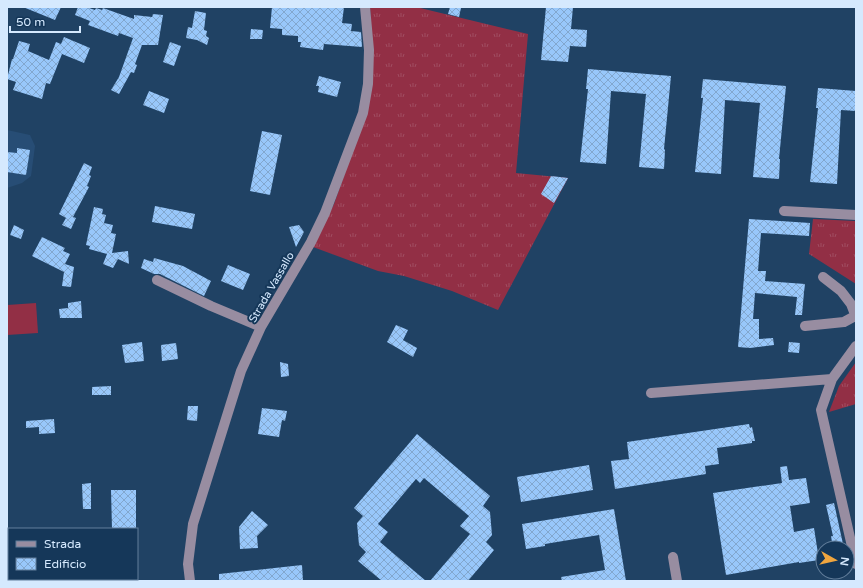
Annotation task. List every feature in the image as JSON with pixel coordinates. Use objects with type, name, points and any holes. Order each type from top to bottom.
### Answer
[{"type":"street","name":"Strada Vassallo","points":[[190,581],[188,564],[190,542],[198,503],[241,371],[261,327],[311,242],[325,213],[364,113],[368,84],[369,50],[365,7]]},
{"type":"street","points":[[784,211],[856,215]]},
{"type":"street","points":[[805,326],[844,322],[856,316],[851,304],[844,295],[823,277]]},
{"type":"street","points":[[157,280],[211,306],[261,327]]},
{"type":"street","points":[[856,346],[832,379],[823,402],[822,417],[856,564]]},
{"type":"street","points":[[651,393],[832,379]]},
{"type":"street","points":[[673,557],[677,581]]},
{"type":"shaded area","points":[[7,130],[30,135],[35,146],[31,176],[22,183],[7,188]]},
{"type":"green space","points":[[370,7],[416,7],[528,34],[516,173],[568,178],[498,310],[452,291],[404,276],[378,271],[313,247],[334,204],[356,142],[372,41]]},
{"type":"green space","points":[[813,219],[856,221],[856,284],[809,254]]},
{"type":"green space","points":[[36,303],[38,333],[7,335],[7,305]]},
{"type":"green space","points":[[856,362],[856,404],[829,412],[839,386]]},
{"type":"building","points":[[23,7],[61,7],[55,20]]},
{"type":"building","points":[[78,7],[86,7],[95,10],[96,8],[102,10],[103,8],[134,19],[134,15],[152,17],[153,14],[163,15],[158,45],[142,45],[135,64],[137,65],[134,73],[131,72],[119,94],[111,90],[119,77],[133,38],[119,33],[118,36],[88,25],[90,21],[75,15]]},
{"type":"building","points":[[272,7],[344,7],[342,23],[352,24],[351,31],[361,32],[362,47],[324,44],[323,50],[300,47],[301,42],[298,42],[298,36],[282,35],[282,29],[270,28]]},
{"type":"building","points":[[450,7],[461,8],[459,17],[448,14]]},
{"type":"building","points":[[546,7],[573,7],[571,29],[587,30],[586,47],[570,46],[568,62],[541,60]]},
{"type":"building","points":[[195,11],[206,13],[204,30],[207,31],[206,36],[209,38],[207,45],[197,40],[186,38],[188,27],[192,28]]},
{"type":"building","points":[[251,29],[263,30],[262,39],[250,39]]},
{"type":"building","points":[[64,37],[90,48],[84,63],[62,54],[50,84],[46,83],[42,99],[13,90],[16,82],[7,79],[12,59],[19,41],[30,44],[28,51],[49,60],[56,42],[61,44]]},
{"type":"building","points":[[170,42],[181,46],[174,66],[163,62]]},
{"type":"building","points":[[588,69],[671,76],[664,149],[664,169],[639,167],[646,94],[611,91],[606,164],[580,162],[588,89],[586,89]]},
{"type":"building","points":[[319,76],[341,82],[337,97],[318,92],[319,86],[316,86]]},
{"type":"building","points":[[703,79],[786,86],[779,159],[779,179],[753,177],[760,103],[725,100],[721,174],[695,172],[703,98],[701,98]]},
{"type":"building","points":[[818,88],[856,91],[856,111],[841,110],[837,184],[810,182],[818,108],[816,108]]},
{"type":"building","points":[[149,91],[169,99],[164,113],[143,105]]},
{"type":"building","points":[[262,131],[282,135],[270,195],[250,191]]},
{"type":"building","points":[[17,148],[30,150],[26,175],[7,172],[7,152],[17,153]]},
{"type":"building","points":[[84,163],[92,167],[89,175],[91,176],[87,186],[89,187],[73,217],[76,218],[71,229],[62,225],[66,218],[59,214]]},
{"type":"building","points":[[551,176],[568,178],[554,203],[541,194]]},
{"type":"building","points":[[155,206],[195,214],[192,229],[152,222]]},
{"type":"building","points":[[94,207],[103,209],[102,214],[106,215],[104,223],[113,225],[111,233],[116,234],[112,253],[128,251],[129,264],[118,259],[113,268],[103,264],[107,254],[89,249],[90,246],[86,245]]},
{"type":"building","points":[[749,219],[810,223],[809,236],[761,233],[758,271],[766,271],[765,281],[805,284],[802,315],[795,315],[797,297],[755,293],[753,319],[759,319],[759,339],[773,338],[774,345],[750,348],[738,347]]},
{"type":"building","points":[[14,225],[24,230],[21,239],[10,235]]},
{"type":"building","points":[[299,225],[304,232],[296,247],[289,227]]},
{"type":"building","points":[[42,237],[65,248],[63,251],[70,254],[65,264],[74,267],[71,287],[62,286],[64,272],[32,256]]},
{"type":"building","points":[[154,258],[183,266],[211,281],[204,296],[160,274],[154,274],[141,268],[144,259],[153,262]]},
{"type":"building","points":[[228,265],[250,274],[243,290],[221,281]]},
{"type":"building","points":[[81,301],[82,318],[60,318],[59,309],[68,308],[68,303]]},
{"type":"building","points":[[396,325],[408,330],[403,340],[417,348],[413,357],[387,342]]},
{"type":"building","points":[[142,342],[144,361],[125,363],[122,345]]},
{"type":"building","points":[[789,342],[800,343],[799,353],[788,352]]},
{"type":"building","points":[[176,343],[178,359],[162,361],[161,345]]},
{"type":"building","points":[[280,362],[288,364],[289,376],[281,377]]},
{"type":"building","points":[[111,386],[111,395],[92,395],[92,387]]},
{"type":"building","points":[[188,406],[198,406],[197,421],[187,420]]},
{"type":"building","points":[[262,408],[287,411],[285,421],[282,420],[279,437],[258,434]]},
{"type":"building","points":[[54,419],[55,433],[39,434],[39,427],[26,428],[26,421]]},
{"type":"building","points":[[749,424],[750,428],[752,427],[755,441],[752,441],[752,443],[717,448],[719,464],[705,466],[706,474],[615,489],[611,461],[629,459],[627,442]]},
{"type":"building","points":[[417,434],[490,496],[483,506],[490,512],[492,535],[486,542],[494,550],[468,581],[430,581],[470,534],[460,526],[469,516],[424,478],[420,483],[416,479],[378,524],[388,532],[380,542],[426,581],[382,581],[358,561],[366,552],[359,545],[357,523],[363,516],[354,508]]},
{"type":"building","points":[[589,465],[593,490],[521,502],[517,477]]},
{"type":"building","points":[[787,466],[789,480],[806,478],[810,503],[790,506],[794,532],[814,528],[816,540],[815,561],[726,575],[713,493],[782,483],[780,467]]},
{"type":"building","points":[[91,483],[91,509],[83,509],[82,484]]},
{"type":"building","points":[[111,490],[136,490],[136,528],[112,528]]},
{"type":"building","points":[[834,503],[842,540],[832,540],[831,536],[833,536],[826,505]]},
{"type":"building","points":[[614,509],[626,581],[562,581],[561,577],[605,570],[599,535],[545,544],[545,546],[526,549],[522,524]]},
{"type":"building","points":[[252,511],[268,525],[257,536],[258,548],[240,549],[239,527]]},
{"type":"building","points":[[302,565],[303,581],[219,581],[219,574]]}]
